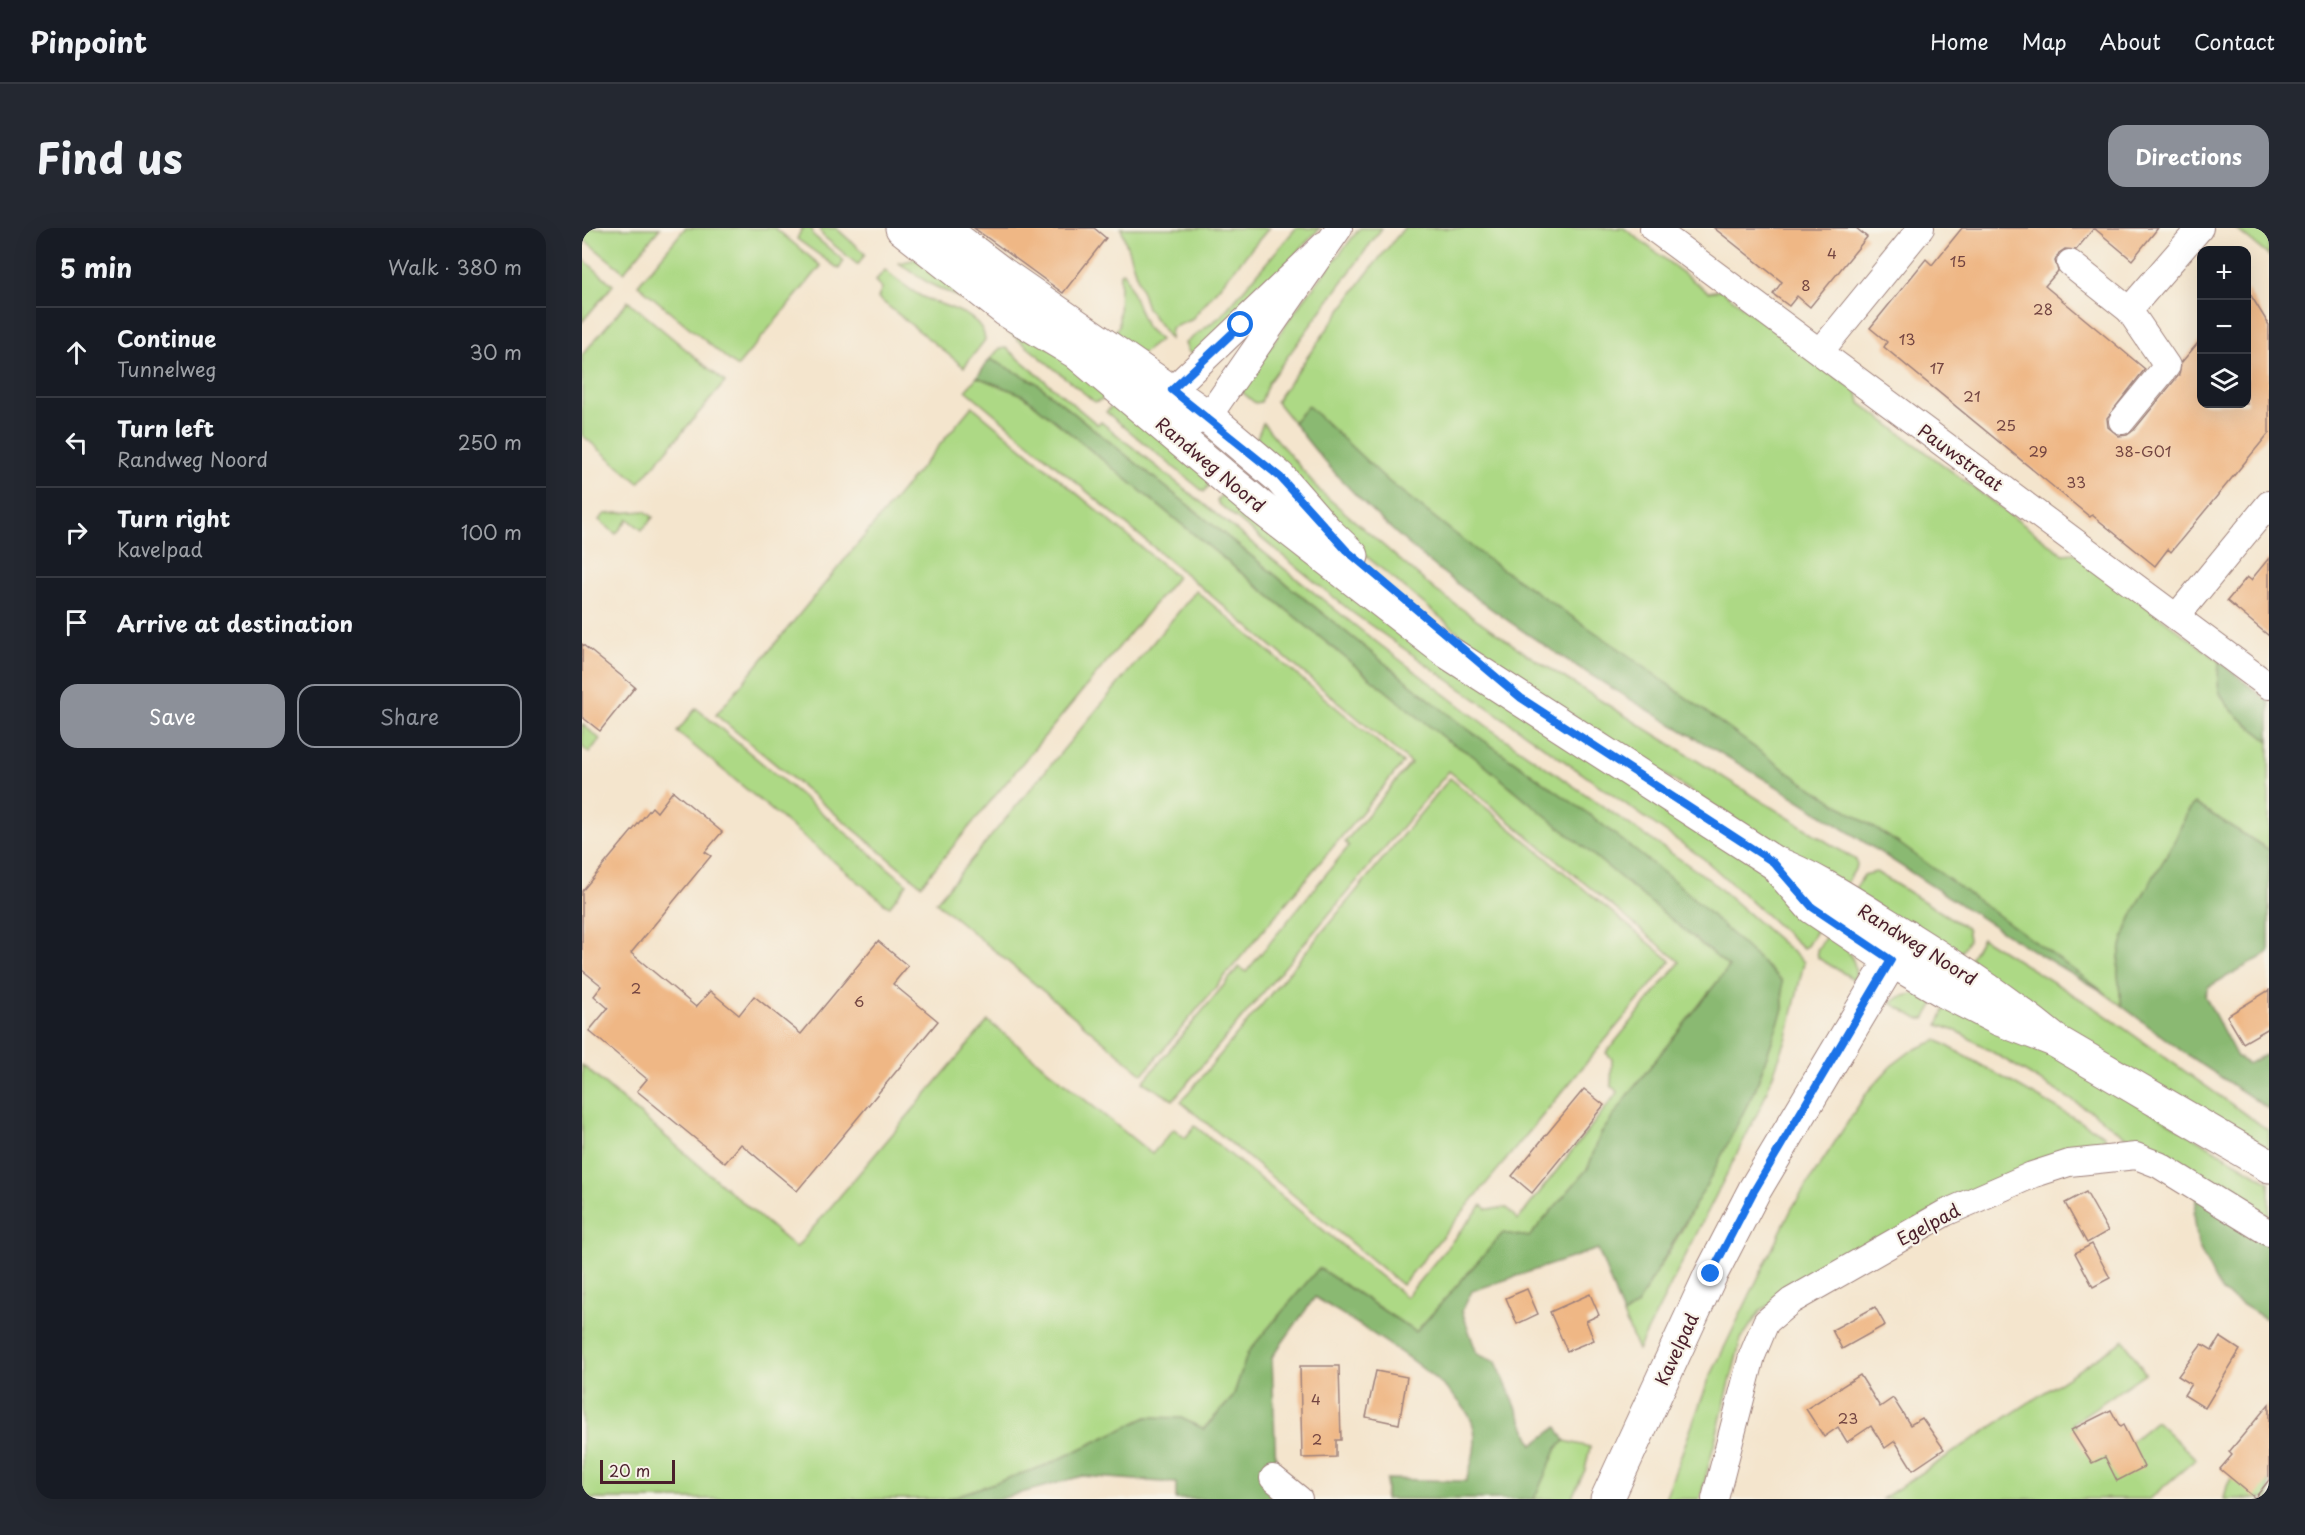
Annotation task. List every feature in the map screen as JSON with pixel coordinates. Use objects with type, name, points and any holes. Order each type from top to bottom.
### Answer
[{"type":"main road","name":"Randweg Noord","points":[[902,228],[984,294],[1076,352],[1258,505],[1446,651],[1773,862],[1806,874],[1898,948],[2007,1002],[2054,1040],[2269,1166]]},
{"type":"main road","name":"Randweg Noord","points":[[942,228],[1020,286],[1208,417],[1280,477],[1346,550],[1521,698]]},
{"type":"main road","name":"Kavelpad","points":[[1612,1494],[1667,1367],[1754,1191],[1898,948]]},
{"type":"street","name":"Pauwstraat","points":[[1653,228],[2269,686]]},
{"type":"street","points":[[1820,352],[1921,228]]},
{"type":"street","points":[[2129,310],[2200,228]]},
{"type":"street","points":[[1332,236],[1208,417],[1171,431],[1172,390],[1332,236]]},
{"type":"street","points":[[2070,263],[2129,310],[2166,366],[2122,421]]},
{"type":"street","points":[[2177,616],[2269,504]]},
{"type":"street","name":"Egelpad","points":[[1715,1499],[1752,1356],[1766,1322],[1791,1301],[1946,1213],[2032,1175],[2068,1163],[2136,1156],[2159,1165],[2269,1233]]},
{"type":"street","points":[[1273,1478],[1299,1499]]},
{"type":"green space","points":[[582,228],[660,228],[624,272],[582,238]]},
{"type":"green space","points":[[685,228],[775,228],[821,266],[737,367],[638,285]]},
{"type":"green space","points":[[802,228],[812,228],[813,235],[844,261],[839,269],[797,239]]},
{"type":"green space","points":[[819,228],[836,228],[865,254],[858,265],[823,236]]},
{"type":"green space","points":[[1121,228],[1269,228],[1191,320],[1171,328],[1170,339],[1147,308]]},
{"type":"green space","points":[[1296,228],[1320,228],[1260,293],[1193,355],[1188,351],[1185,343],[1221,316]]},
{"type":"green space","points":[[1360,228],[1382,228],[1268,383],[1261,402],[1255,403],[1242,392],[1243,386],[1301,303]]},
{"type":"green space","points":[[1404,228],[1624,228],[1708,292],[1721,290],[1858,393],[1860,403],[2063,554],[2075,553],[2219,661],[2218,687],[2222,698],[2240,718],[2269,741],[2269,850],[2194,803],[2137,906],[2124,937],[2118,969],[2122,1006],[1900,844],[1802,782],[1618,648],[1486,558],[1388,481],[1308,406],[1293,422],[1276,401],[1365,276]]},
{"type":"green space","points":[[2235,228],[2269,229],[2269,256]]},
{"type":"green space","points":[[582,258],[613,285],[582,322]]},
{"type":"green space","points":[[916,259],[1110,388],[1103,399],[1095,402],[977,306],[930,284],[899,263]]},
{"type":"green space","points":[[885,270],[919,295],[959,311],[977,322],[985,340],[964,367],[878,298],[882,288],[875,281]]},
{"type":"green space","points":[[1124,272],[1146,327],[1160,340],[1139,356],[1112,338],[1119,325],[1120,273]]},
{"type":"green space","points":[[628,301],[725,382],[639,483],[582,435],[582,355]]},
{"type":"green space","points":[[1006,348],[1097,424],[1101,422],[1362,631],[1492,730],[1710,880],[1804,962],[1787,1037],[1762,1104],[1638,1350],[1623,1315],[1637,1305],[1683,1228],[1756,1088],[1783,1009],[1782,981],[1679,885],[1590,815],[1459,723],[1035,382],[990,359],[999,349]]},
{"type":"green space","points":[[990,359],[1035,382],[1459,723],[1590,815],[1679,885],[1782,981],[1783,1009],[1756,1087],[1711,1177],[1637,1305],[1623,1315],[1598,1249],[1472,1291],[1462,1311],[1477,1354],[1496,1362],[1533,1445],[1557,1427],[1565,1441],[1557,1448],[1534,1499],[1385,1499],[1387,1479],[1466,1481],[1475,1444],[1472,1422],[1463,1406],[1426,1371],[1315,1297],[1272,1357],[1276,1471],[1288,1499],[1176,1499],[1176,1483],[1082,1476],[1000,1499],[947,1499],[1047,1465],[1147,1417],[1181,1418],[1204,1429],[1233,1397],[1248,1352],[1319,1268],[1416,1332],[1503,1233],[1529,1237],[1588,1168],[1600,1135],[1632,1090],[1729,967],[1472,755],[1445,739],[1023,395],[977,377]]},
{"type":"green space","points":[[977,377],[1023,395],[1445,739],[1472,755],[1729,967],[1632,1090],[1600,1135],[1588,1168],[1529,1237],[1503,1233],[1416,1332],[1319,1268],[1248,1352],[1233,1397],[1203,1429],[1181,1418],[1147,1417],[1047,1465],[947,1499],[582,1499],[582,1065],[796,1248],[988,1021],[1152,1154],[1174,1129],[1185,1138],[1195,1126],[1406,1297],[1482,1205],[1487,1209],[1507,1208],[1518,1220],[1618,1092],[1611,1086],[1612,1059],[1606,1053],[1680,962],[1449,771],[1173,1100],[1143,1082],[1239,967],[1246,972],[1349,846],[1345,842],[1411,763],[966,390]]},
{"type":"green space","points":[[1121,397],[1215,478],[1204,492],[1106,412]]},
{"type":"green space","points":[[972,406],[1177,577],[921,885],[716,715]]},
{"type":"green space","points":[[1308,406],[1388,481],[1486,558],[1618,648],[1802,782],[1900,844],[2107,994],[1992,925],[1805,804],[1599,680],[1530,636],[1464,589],[1402,538],[1344,483],[1293,422]]},
{"type":"green space","points":[[1263,423],[1321,492],[1435,590],[1528,655],[1856,860],[1857,866],[1843,889],[1510,675],[1337,532],[1253,447]]},
{"type":"green space","points":[[1226,489],[1773,876],[1820,924],[1807,946],[1803,948],[1704,859],[1353,613],[1219,504],[1217,501]]},
{"type":"green space","points":[[645,511],[653,517],[642,530],[628,519],[616,534],[599,520],[605,514]]},
{"type":"green space","points":[[1196,591],[1403,763],[1143,1074],[936,902]]},
{"type":"green space","points":[[2219,661],[2269,702],[2269,741],[2240,718],[2222,698],[2218,687]]},
{"type":"green space","points":[[696,708],[907,884],[889,907],[677,732]]},
{"type":"green space","points":[[582,724],[600,739],[589,753],[582,747]]},
{"type":"green space","points":[[1450,778],[1671,961],[1402,1285],[1181,1102]]},
{"type":"green space","points":[[2194,803],[2269,850],[2269,953],[2208,987],[2205,996],[2237,1057],[2248,1064],[2264,1055],[2269,1057],[2269,1109],[2187,1055],[2122,1006],[2118,969],[2124,937],[2137,906]]},
{"type":"green space","points":[[1876,872],[1967,928],[1969,939],[1957,960],[1851,895],[1864,875]]},
{"type":"green space","points":[[1829,932],[1849,953],[1855,965],[1855,980],[1818,958],[1817,950]]},
{"type":"green space","points":[[1982,938],[2098,1010],[2269,1131],[2269,1150],[2038,1019],[1966,966]]},
{"type":"green space","points":[[1917,993],[1937,998],[1925,1019],[1918,1019],[1891,1003],[1900,997]]},
{"type":"green space","points":[[1947,1003],[2069,1063],[2269,1182],[2269,1221],[2138,1146],[2095,1114],[1959,1032],[1938,1025]]},
{"type":"green space","points":[[1937,1040],[2104,1135],[2107,1145],[2104,1151],[1931,1212],[1761,1310],[1741,1339],[1700,1499],[1665,1499],[1709,1379],[1792,1208],[1868,1091],[1891,1066],[1911,1051]]},
{"type":"green space","points":[[2198,1196],[2269,1238],[2269,1321],[2222,1292],[2215,1280],[2198,1245],[2194,1214]]},
{"type":"green space","points":[[2124,1340],[2145,1373],[2073,1423],[2108,1460],[2156,1421],[2196,1459],[2149,1499],[1882,1499]]},
{"type":"green space","points":[[2269,1404],[2269,1499],[2224,1499],[2227,1486]]},
{"type":"green space","points":[[1565,1441],[1590,1447],[1585,1470],[1571,1499],[1534,1499],[1557,1448]]},
{"type":"building","points":[[974,228],[1094,228],[1106,238],[1063,293]]},
{"type":"building","points":[[1714,228],[1856,228],[1867,237],[1810,307],[1797,296],[1789,306],[1773,294],[1782,282]]},
{"type":"building","points":[[1962,228],[2094,228],[2076,250],[2065,249],[2059,253],[2055,261],[2058,271],[2045,286],[2145,369],[2107,418],[2108,427],[2119,436],[2127,435],[2134,430],[2179,375],[2181,363],[2197,344],[2197,408],[2251,408],[2251,296],[2269,325],[2269,433],[2171,552],[2168,549],[2155,566],[2092,515],[2090,517],[1884,347],[1887,342],[1870,328],[1926,259],[1932,265]]},
{"type":"building","points":[[2094,228],[2158,228],[2132,260]]},
{"type":"building","points":[[2269,558],[2269,636],[2227,601],[2247,577],[2251,580]]},
{"type":"building","points":[[582,644],[635,687],[600,731],[582,717]]},
{"type":"building","points":[[673,791],[722,832],[705,852],[711,856],[631,953],[696,1007],[710,991],[739,1015],[754,996],[801,1034],[878,941],[908,966],[893,984],[938,1021],[797,1191],[741,1144],[725,1163],[637,1091],[647,1079],[589,1031],[608,1008],[594,996],[602,986],[582,970],[582,891],[652,807],[657,812]]},
{"type":"building","points":[[2269,990],[2269,1028],[2243,1043],[2227,1016]]},
{"type":"building","points":[[1584,1089],[1604,1105],[1532,1193],[1512,1176]]},
{"type":"building","points":[[2086,1192],[2108,1231],[2087,1243],[2065,1203]]},
{"type":"building","points":[[2092,1244],[2110,1278],[2093,1287],[2075,1253]]},
{"type":"building","points":[[1527,1289],[1538,1314],[1517,1324],[1506,1298]]},
{"type":"building","points":[[1590,1294],[1599,1315],[1586,1321],[1594,1340],[1567,1351],[1550,1312]]},
{"type":"building","points":[[1875,1307],[1885,1325],[1842,1349],[1832,1330]]},
{"type":"building","points":[[2220,1337],[2240,1350],[2205,1408],[2184,1395],[2191,1384],[2178,1376],[2202,1344],[2212,1350]]},
{"type":"building","points":[[1300,1366],[1339,1366],[1341,1440],[1336,1440],[1336,1457],[1302,1458]]},
{"type":"building","points":[[1376,1371],[1407,1377],[1399,1424],[1366,1417]]},
{"type":"building","points":[[1860,1375],[1880,1407],[1893,1398],[1910,1425],[1922,1418],[1944,1449],[1913,1470],[1895,1441],[1885,1448],[1871,1426],[1847,1442],[1838,1427],[1824,1437],[1806,1409]]},
{"type":"building","points":[[2269,1404],[2269,1480],[2255,1498],[2220,1469],[2232,1455],[2229,1452]]},
{"type":"building","points":[[2111,1410],[2120,1427],[2123,1425],[2144,1467],[2117,1481],[2105,1457],[2092,1463],[2071,1430]]},
{"type":"route","points":[[1241,325],[1172,390],[1280,477],[1326,531],[1346,550],[1521,698],[1773,862],[1812,907],[1891,960],[1754,1191],[1711,1274]]}]
